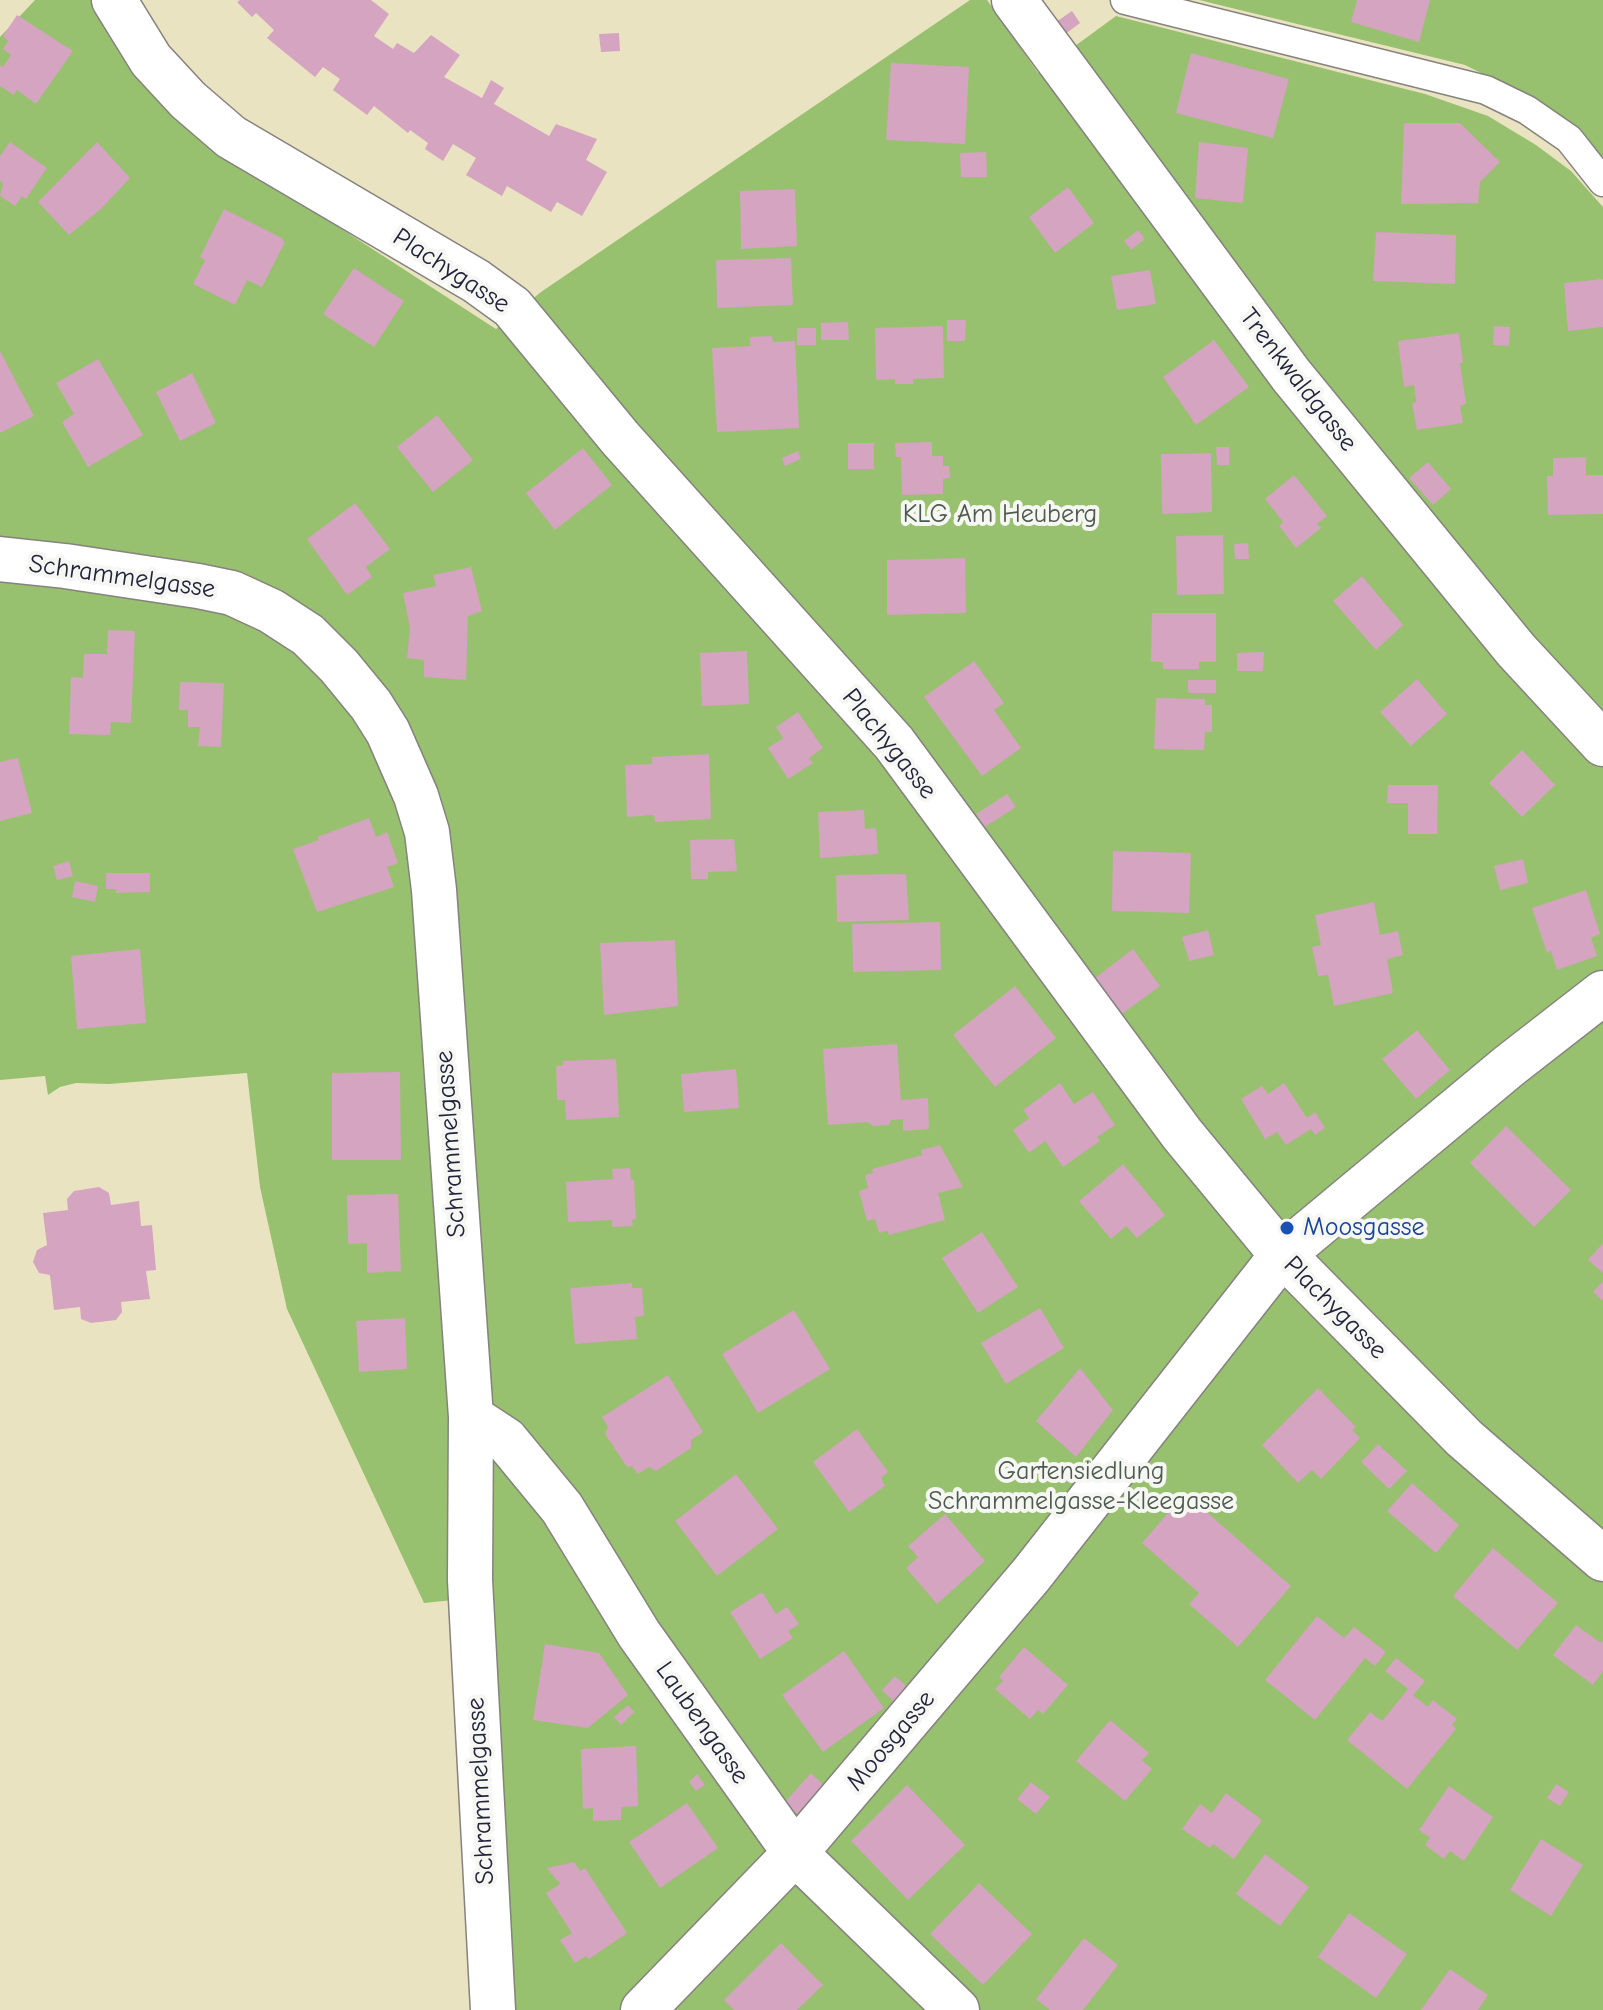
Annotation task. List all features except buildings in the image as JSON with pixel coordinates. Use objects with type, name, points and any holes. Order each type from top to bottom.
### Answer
[{"type":"street","name":"Plachygasse","points":[[114,0],[151,60],[188,100],[231,137],[476,281],[512,307],[620,438],[894,743],[1182,1134],[1282,1255],[1464,1438],[1603,1559]]},
{"type":"street","name":"Trenkwaldgasse","points":[[1014,0],[1291,375],[1516,650],[1603,744]]},
{"type":"street","name":"Schrammelgasse","points":[[0,559],[65,566],[232,593],[271,611],[308,635],[355,685],[388,732],[416,796],[431,858],[471,1417],[470,1580],[493,2010]]},
{"type":"street","name":"Moosgasse","points":[[643,2010],[795,1853],[1031,1575],[1282,1255],[1509,1066],[1603,993]]},
{"type":"street","name":"Laubengasse","points":[[471,1417],[506,1440],[562,1508],[639,1634],[795,1853],[957,2010]]},
{"type":"lane","points":[[1125,0],[1486,90],[1527,110],[1569,139],[1603,182]]},
{"type":"green space","points":[[35,0],[98,0],[198,136],[496,329],[541,292],[970,0],[987,0],[1038,73],[1116,16],[1425,94],[1488,116],[1536,145],[1571,171],[1603,207],[1603,2010],[510,2010],[453,1600],[424,1603],[287,1309],[260,1187],[247,1073],[109,1084],[76,1083],[60,1087],[48,1095],[45,1076],[0,1080],[0,37]]},
{"type":"green space","points":[[1199,0],[1603,0],[1603,168],[1507,86],[1465,65]]},
{"type":"place","name":"Moosgasse","points":[[1287,1228]]},
{"type":"park label","name":"KLG Am Heuberg","points":[[1000,515]]},
{"type":"park label","name":"Gartensiedlung Schrammelgasse-Kleegasse","points":[[1081,1487]]}]
